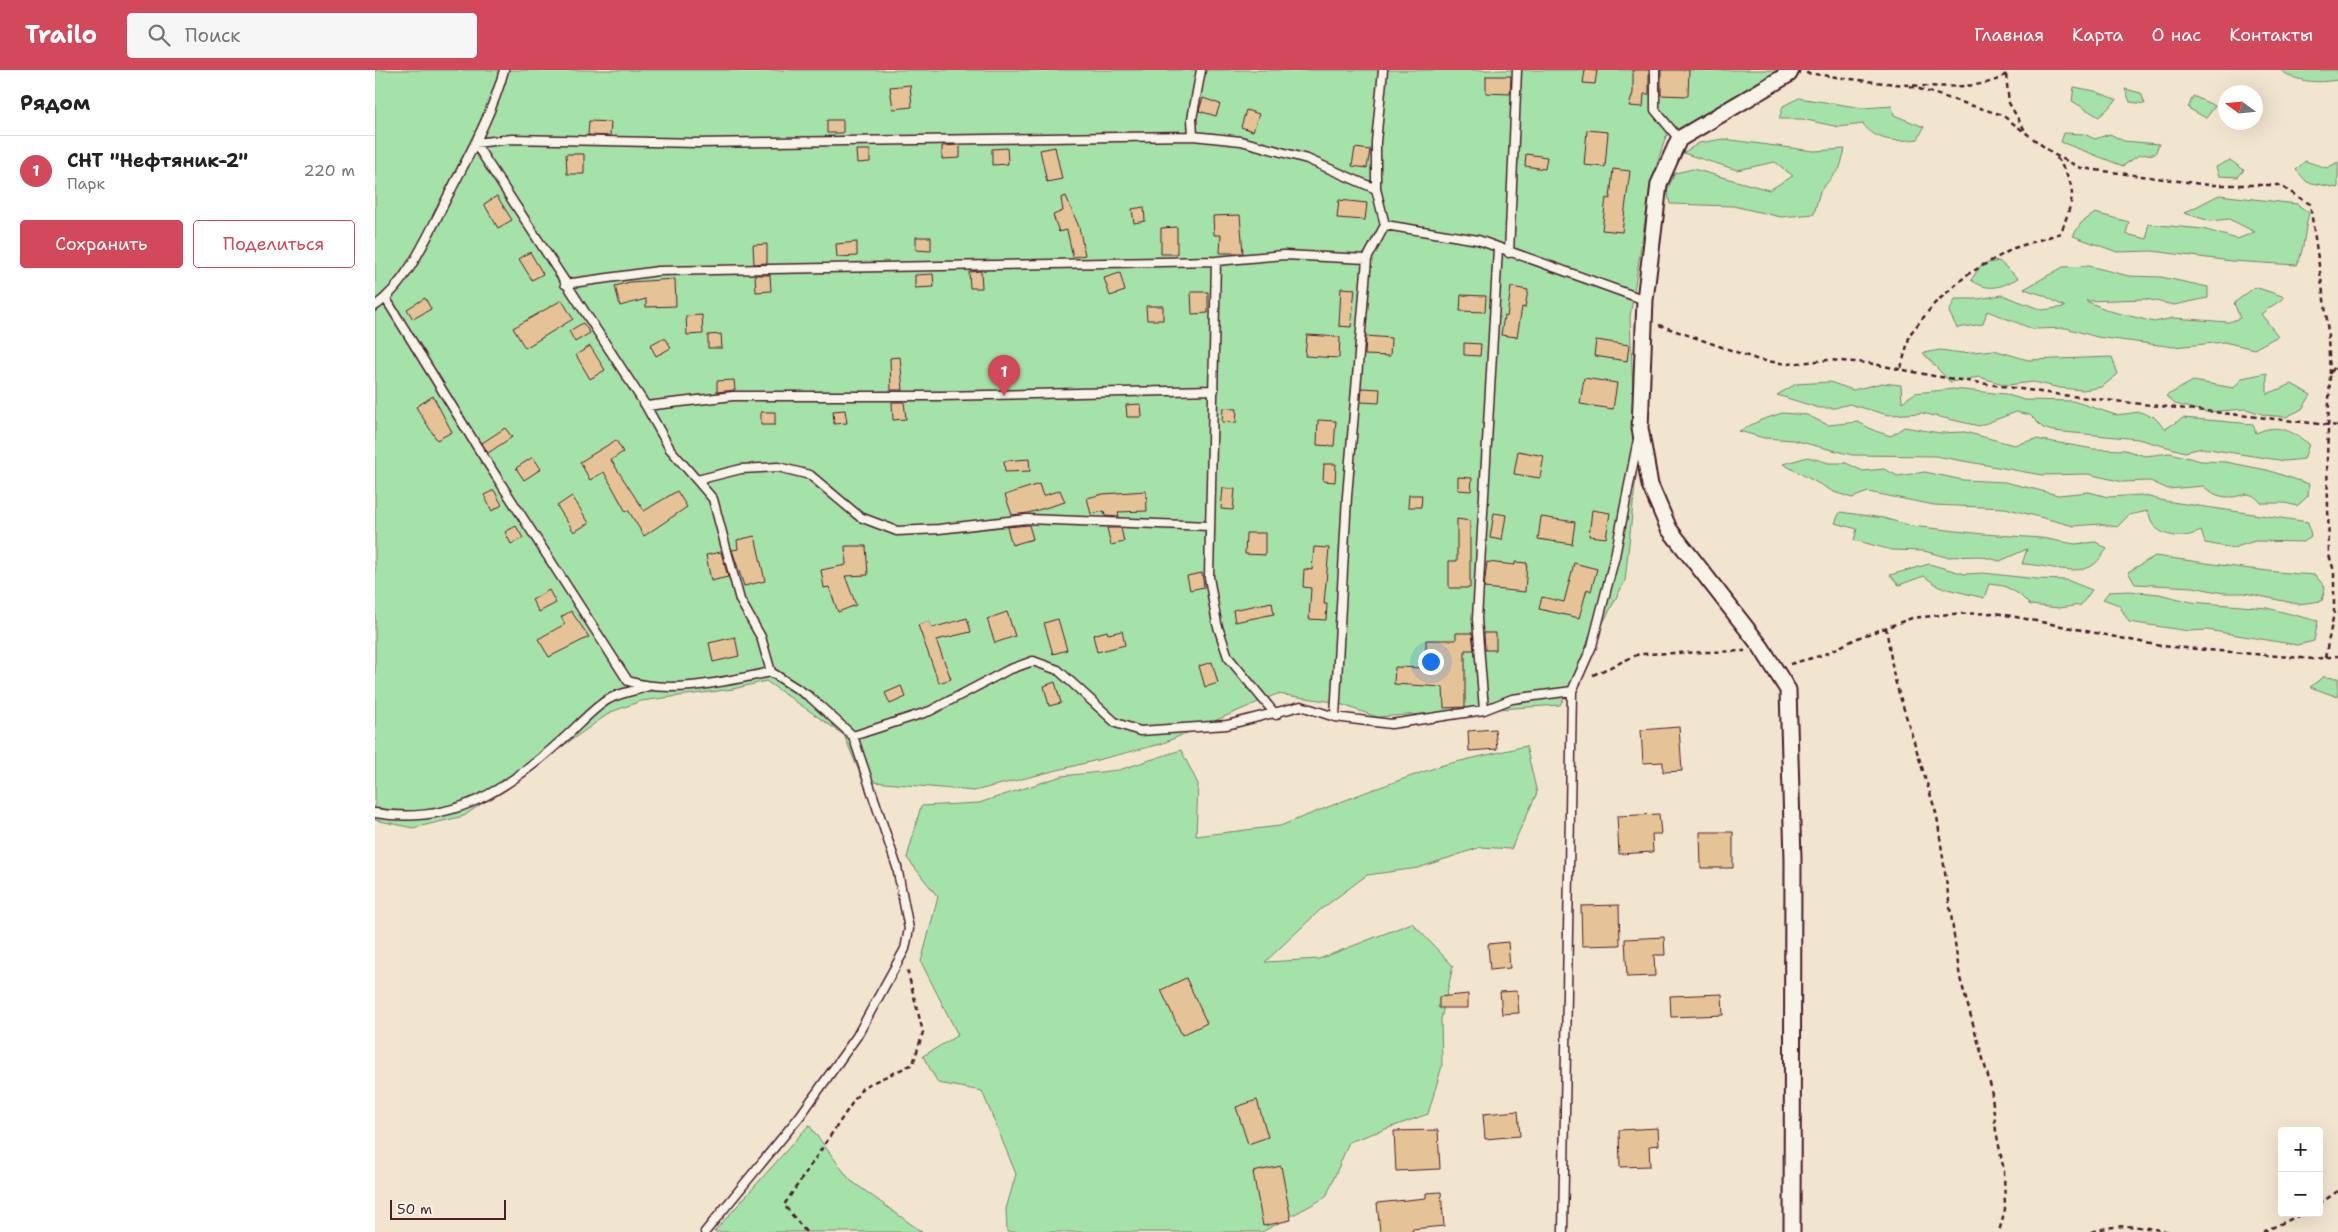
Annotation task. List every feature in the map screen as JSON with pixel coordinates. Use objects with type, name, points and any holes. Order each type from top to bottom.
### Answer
[{"type":"street","points":[[1791,70],[1789,74],[1679,139],[1659,184],[1645,300],[1640,428],[1651,485],[1669,529],[1761,647],[1788,690],[1792,819],[1792,1232]]},
{"type":"lane","points":[[375,306],[386,299],[416,257],[475,143],[504,70]]},
{"type":"lane","points":[[1193,136],[1192,119],[1201,70]]},
{"type":"lane","points":[[1335,717],[1347,496],[1367,260],[1385,225],[1376,189],[1376,142],[1383,70]]},
{"type":"lane","points":[[1509,253],[1517,70]]},
{"type":"lane","points":[[1655,70],[1655,110],[1679,139]]},
{"type":"lane","points":[[475,143],[512,139],[697,143],[1193,136],[1241,141],[1307,159],[1376,189]]},
{"type":"lane","points":[[475,143],[646,406],[670,449],[713,499],[740,600],[761,638],[771,672],[810,697],[853,736],[897,867],[909,929],[903,952],[857,1036],[800,1116],[705,1232]]},
{"type":"lane","points":[[1385,225],[1478,240],[1509,253],[1645,300]]},
{"type":"lane","points":[[1484,710],[1477,620],[1498,248]]},
{"type":"lane","points":[[565,284],[658,271],[1215,261],[1284,255],[1367,260]]},
{"type":"lane","points":[[1215,261],[1209,577],[1217,624],[1228,657],[1276,715]]},
{"type":"lane","points":[[386,299],[476,445],[628,681],[646,687]]},
{"type":"lane","points":[[646,406],[733,396],[941,396],[1214,390]]},
{"type":"lane","points":[[1563,1232],[1572,692],[1592,646],[1611,574],[1640,428]]},
{"type":"lane","points":[[697,480],[741,469],[778,467],[810,475],[860,517],[897,531],[939,529],[1027,519],[1210,526]]},
{"type":"lane","points":[[853,736],[930,711],[1008,670],[1033,661],[1058,670],[1116,723],[1140,731],[1227,726],[1276,715],[1301,706],[1335,717],[1391,724],[1484,710],[1512,699],[1572,692]]},
{"type":"lane","points":[[375,813],[414,814],[447,812],[492,794],[534,765],[609,699],[646,687],[729,681],[771,672]]},
{"type":"path","points":[[1791,70],[1910,86],[1956,86],[1990,82],[2006,75],[2009,70]]},
{"type":"path","points":[[2006,75],[2009,103],[2028,135]]},
{"type":"path","points":[[1910,86],[2002,115],[2055,155],[2081,168],[2209,184],[2279,185],[2310,204],[2327,320],[2331,374],[2327,458],[2329,554],[2334,571],[2334,613],[2325,658]]},
{"type":"path","points":[[1901,368],[1911,334],[1935,302],[1968,274],[2014,248],[2061,233],[2074,196],[2069,176],[2055,155]]},
{"type":"path","points":[[1645,321],[1759,360],[1788,364],[1828,360],[1868,363],[1934,376],[2061,395],[2338,426]]},
{"type":"path","points":[[2331,374],[2338,362]]},
{"type":"path","points":[[1775,669],[1823,655],[1860,637],[1912,618],[1951,614],[1995,613],[2161,646],[2313,659],[2338,656]]},
{"type":"path","points":[[1885,628],[1894,677],[1937,816],[1960,978],[1991,1087],[1996,1131],[2005,1171],[2005,1209],[1999,1232]]},
{"type":"path","points":[[1572,692],[1595,673],[1639,654],[1744,651],[1761,647]]},
{"type":"path","points":[[806,1232],[784,1205],[863,1087],[913,1064],[923,1032],[903,952]]},
{"type":"path","points":[[2323,1201],[2338,1191]]},
{"type":"path","points":[[2263,1232],[2296,1217]]},
{"type":"path","points":[[2092,1232],[2109,1226],[2138,1226],[2169,1232]]},
{"type":"green space","points":[[375,70],[1777,70],[1770,78],[1666,136],[1651,183],[1630,317],[1636,476],[1625,581],[1560,705],[1377,717],[1334,702],[1277,694],[1161,744],[974,791],[863,781],[844,735],[766,681],[733,689],[641,701],[611,712],[464,816],[413,828],[375,820]]},
{"type":"green space","points":[[2280,70],[2338,70],[2338,80],[2323,82],[2301,80]]},
{"type":"green space","points":[[2074,87],[2095,91],[2117,100],[2099,117],[2072,101]]},
{"type":"green space","points":[[2125,89],[2141,93],[2145,104],[2130,102]]},
{"type":"green space","points":[[2193,96],[2215,106],[2206,118],[2188,108]]},
{"type":"green space","points":[[1799,98],[1863,108],[1892,106],[1894,115],[1924,127],[1918,139],[1895,140],[1874,134],[1863,124],[1839,127],[1802,119],[1779,119],[1783,106]]},
{"type":"green space","points":[[2064,133],[2084,134],[2095,139],[2110,134],[2124,141],[2159,144],[2155,154],[2139,155],[2123,166],[2061,142]]},
{"type":"green space","points":[[1723,139],[1814,151],[1845,149],[1840,168],[1820,191],[1814,214],[1781,217],[1733,206],[1670,204],[1667,190],[1675,173],[1693,169],[1769,190],[1793,176],[1775,162],[1737,170],[1683,153],[1699,143]]},
{"type":"green space","points":[[2230,160],[2244,170],[2238,177],[2219,176],[2216,167]]},
{"type":"green space","points":[[2305,161],[2327,168],[2338,162],[2338,188],[2307,182],[2296,170]]},
{"type":"green space","points":[[2219,195],[2297,204],[2309,213],[2302,252],[2297,265],[2231,261],[2152,251],[2117,252],[2073,236],[2081,223],[2095,213],[2129,222],[2126,234],[2147,239],[2148,224],[2203,229],[2237,239],[2255,232],[2229,219],[2210,221],[2184,213]]},
{"type":"green space","points":[[1999,261],[2018,278],[1995,287],[1983,286],[1971,280],[1982,264]]},
{"type":"green space","points":[[2089,266],[2129,276],[2161,277],[2208,287],[2208,298],[2174,305],[2146,299],[2086,301],[2110,311],[2154,322],[2173,318],[2229,322],[2240,318],[2234,303],[2255,287],[2285,297],[2261,314],[2278,336],[2254,349],[2224,342],[2174,347],[2097,337],[2066,328],[2033,329],[1987,311],[1983,324],[1957,328],[1949,312],[1955,299],[1978,299],[2002,295],[2042,310],[2065,307],[2043,295],[2024,289],[2063,267]]},
{"type":"green space","points":[[1940,350],[1962,353],[1994,350],[2028,360],[2112,357],[2118,374],[2102,387],[2083,390],[2060,388],[2034,382],[2007,385],[1979,377],[1950,382],[1923,353]]},
{"type":"green space","points":[[2267,373],[2267,394],[2292,384],[2311,395],[2302,409],[2286,417],[2265,415],[2246,409],[2206,412],[2175,404],[2166,396],[2193,381],[2234,388],[2242,378]]},
{"type":"green space","points":[[1830,382],[1853,390],[1882,383],[1901,385],[1902,402],[1915,393],[1953,389],[2005,394],[2024,400],[2073,401],[2116,415],[2140,412],[2154,417],[2165,429],[2183,418],[2253,424],[2256,433],[2277,428],[2284,429],[2309,444],[2304,459],[2285,461],[2202,448],[2185,452],[2138,439],[2053,431],[2043,428],[2030,415],[2016,412],[1979,426],[1922,413],[1888,415],[1849,404],[1835,408],[1819,408],[1777,395],[1796,384]]},
{"type":"green space","points":[[1782,413],[1807,415],[1828,425],[1858,422],[1875,431],[1891,436],[1904,427],[1940,433],[1965,432],[2014,445],[2036,439],[2094,449],[2125,450],[2145,456],[2170,453],[2201,461],[2226,462],[2267,470],[2309,484],[2308,496],[2297,506],[2285,503],[2261,503],[2249,494],[2224,497],[2214,494],[2203,486],[2168,489],[2150,481],[2123,482],[2088,474],[2042,475],[1935,456],[1852,455],[1793,440],[1764,438],[1739,431],[1761,420]]},
{"type":"green space","points":[[1808,457],[1829,463],[1846,463],[1863,471],[1884,469],[1898,476],[1925,472],[1963,480],[2005,482],[2058,495],[2089,492],[2108,497],[2141,495],[2165,501],[2308,522],[2311,536],[2304,542],[2255,541],[2233,548],[2205,543],[2201,531],[2183,536],[2164,533],[2153,525],[2148,511],[2129,515],[2117,527],[2099,524],[2074,526],[2005,508],[1934,505],[1868,492],[1852,498],[1834,492],[1783,464]]},
{"type":"green space","points":[[1840,512],[1883,518],[1912,526],[2041,538],[2075,544],[2096,542],[2107,549],[2093,566],[2074,570],[2022,564],[2027,549],[2000,561],[1979,556],[1946,557],[1924,551],[1892,550],[1854,540],[1857,529],[1835,523]]},
{"type":"green space","points":[[2155,556],[2255,570],[2315,575],[2325,587],[2322,601],[2298,604],[2245,593],[2223,593],[2193,587],[2135,584],[2128,572]]},
{"type":"green space","points":[[1929,564],[1965,574],[1983,573],[2067,580],[2092,590],[2081,605],[2059,608],[2030,605],[2019,594],[2004,586],[1989,584],[1984,598],[1939,587],[1924,576],[1899,585],[1890,575]]},
{"type":"green space","points":[[2129,591],[2159,594],[2191,602],[2267,608],[2318,621],[2314,641],[2297,645],[2207,630],[2189,631],[2129,622],[2119,605],[2103,599],[2109,592]]},
{"type":"green space","points":[[2323,677],[2338,678],[2338,697],[2310,687]]},
{"type":"green space","points":[[1526,746],[1537,793],[1511,849],[1481,847],[1418,868],[1367,875],[1320,910],[1265,962],[1319,959],[1412,923],[1453,966],[1441,1019],[1442,1066],[1428,1114],[1349,1142],[1326,1197],[1262,1232],[1007,1232],[1006,1209],[1016,1174],[982,1091],[938,1083],[923,1056],[958,1035],[921,962],[938,897],[907,858],[921,806],[979,803],[1062,776],[1119,770],[1181,750],[1198,784],[1196,836],[1280,826],[1366,792],[1443,765]]},
{"type":"green space","points":[[809,1125],[850,1180],[922,1232],[714,1232]]},
{"type":"building","points":[[1585,70],[1597,71],[1595,84],[1583,83]]},
{"type":"building","points":[[1633,70],[1649,70],[1649,94],[1644,94],[1643,107],[1629,106],[1633,93]]},
{"type":"building","points":[[1661,70],[1689,70],[1688,96],[1661,95]]},
{"type":"building","points":[[1486,76],[1511,76],[1510,94],[1486,93]]},
{"type":"building","points":[[910,85],[912,107],[893,109],[890,87]]},
{"type":"building","points":[[1203,98],[1220,104],[1216,116],[1199,111]]},
{"type":"building","points":[[1246,110],[1259,114],[1253,131],[1241,127]]},
{"type":"building","points":[[827,120],[843,120],[843,133],[827,133]]},
{"type":"building","points":[[589,121],[611,122],[610,136],[588,135]]},
{"type":"building","points":[[1587,130],[1608,132],[1605,167],[1584,165]]},
{"type":"building","points":[[960,145],[960,158],[942,159],[942,146]]},
{"type":"building","points":[[1055,147],[1062,179],[1047,182],[1040,150]]},
{"type":"building","points":[[1007,148],[1008,164],[992,165],[992,149]]},
{"type":"building","points":[[1355,148],[1370,150],[1367,168],[1352,166]]},
{"type":"building","points":[[856,150],[870,150],[870,162],[857,163]]},
{"type":"building","points":[[566,154],[584,154],[584,174],[567,174]]},
{"type":"building","points":[[1526,154],[1547,157],[1545,169],[1525,166]]},
{"type":"building","points":[[1613,169],[1630,171],[1622,232],[1602,230],[1606,198],[1610,199]]},
{"type":"building","points":[[497,196],[512,220],[498,228],[484,204]]},
{"type":"building","points":[[1066,196],[1079,227],[1085,255],[1073,257],[1067,230],[1059,232],[1053,215],[1063,211],[1061,198]]},
{"type":"building","points":[[1339,200],[1367,203],[1365,220],[1337,218]]},
{"type":"building","points":[[1144,207],[1145,221],[1134,223],[1132,209]]},
{"type":"building","points":[[1240,215],[1243,253],[1220,253],[1221,235],[1214,235],[1213,216]]},
{"type":"building","points":[[1177,227],[1177,254],[1161,254],[1161,228]]},
{"type":"building","points":[[916,237],[931,237],[931,251],[916,250]]},
{"type":"building","points":[[857,242],[857,256],[837,257],[836,244]]},
{"type":"building","points":[[767,244],[767,263],[754,264],[753,245]]},
{"type":"building","points":[[530,252],[543,274],[532,280],[519,259]]},
{"type":"building","points":[[981,271],[982,288],[970,288],[969,272]]},
{"type":"building","points":[[1120,273],[1125,291],[1110,296],[1104,278]]},
{"type":"building","points":[[933,274],[934,287],[915,288],[915,275]]},
{"type":"building","points":[[755,275],[770,275],[771,291],[756,292]]},
{"type":"building","points":[[675,279],[676,306],[646,307],[646,299],[620,306],[615,286],[630,282]]},
{"type":"building","points":[[1511,287],[1528,290],[1525,308],[1522,307],[1517,337],[1501,335],[1504,316],[1507,317]]},
{"type":"building","points":[[1341,288],[1355,289],[1351,327],[1339,326]]},
{"type":"building","points":[[1191,292],[1208,292],[1208,313],[1192,314]]},
{"type":"building","points":[[1461,295],[1486,296],[1485,312],[1460,311]]},
{"type":"building","points":[[425,298],[431,309],[413,319],[407,309]]},
{"type":"building","points":[[562,300],[573,319],[525,348],[513,328]]},
{"type":"building","points":[[1146,306],[1163,306],[1163,320],[1147,320]]},
{"type":"building","points":[[702,315],[703,334],[687,335],[686,316]]},
{"type":"building","points":[[583,323],[590,333],[575,342],[569,331]]},
{"type":"building","points":[[721,334],[722,348],[708,348],[708,335]]},
{"type":"building","points":[[1307,335],[1340,337],[1339,358],[1305,356]]},
{"type":"building","points":[[1366,336],[1391,338],[1390,356],[1365,355]]},
{"type":"building","points":[[661,339],[666,339],[671,348],[656,356],[650,345]]},
{"type":"building","points":[[1596,340],[1629,345],[1627,361],[1594,356]]},
{"type":"building","points":[[1464,343],[1481,344],[1480,356],[1464,355]]},
{"type":"building","points":[[590,346],[605,370],[590,379],[576,355]]},
{"type":"building","points":[[900,357],[903,390],[891,390],[890,358]]},
{"type":"building","points":[[1584,378],[1617,383],[1613,409],[1580,404]]},
{"type":"building","points":[[734,380],[735,390],[717,392],[717,381]]},
{"type":"building","points":[[1362,388],[1380,389],[1379,403],[1361,402]]},
{"type":"building","points":[[433,396],[452,432],[437,440],[416,407]]},
{"type":"building","points":[[892,402],[904,402],[906,419],[893,420]]},
{"type":"building","points":[[1141,404],[1142,417],[1127,417],[1126,405]]},
{"type":"building","points":[[1223,408],[1237,409],[1236,423],[1222,422]]},
{"type":"building","points":[[845,410],[847,423],[834,424],[833,411]]},
{"type":"building","points":[[761,412],[775,412],[775,425],[761,425]]},
{"type":"building","points":[[1318,420],[1336,421],[1334,446],[1317,445]]},
{"type":"building","points":[[505,428],[512,437],[488,453],[482,443]]},
{"type":"building","points":[[616,440],[623,452],[611,460],[644,511],[677,491],[687,507],[644,536],[628,510],[626,512],[604,472],[590,480],[580,462]]},
{"type":"building","points":[[1518,451],[1544,456],[1540,478],[1514,474]]},
{"type":"building","points":[[533,457],[541,469],[524,480],[516,468]]},
{"type":"building","points":[[1029,459],[1030,471],[1005,472],[1004,461]]},
{"type":"building","points":[[1324,464],[1336,464],[1335,482],[1323,481]]},
{"type":"building","points":[[1458,477],[1472,478],[1471,491],[1458,490]]},
{"type":"building","points":[[1039,484],[1043,496],[1060,490],[1065,502],[1028,513],[1012,515],[1005,495]]},
{"type":"building","points":[[1223,488],[1235,489],[1233,510],[1221,509]]},
{"type":"building","points":[[494,490],[502,505],[492,511],[484,495]]},
{"type":"building","points":[[1146,491],[1147,511],[1118,512],[1119,517],[1105,516],[1104,511],[1091,514],[1087,498],[1103,494]]},
{"type":"building","points":[[1409,495],[1422,495],[1421,507],[1408,507]]},
{"type":"building","points":[[572,496],[589,523],[574,532],[557,506]]},
{"type":"building","points":[[1592,510],[1610,513],[1606,538],[1589,536]]},
{"type":"building","points":[[1494,513],[1506,515],[1502,540],[1490,538]]},
{"type":"building","points":[[1541,517],[1575,522],[1572,544],[1538,539]]},
{"type":"building","points":[[1457,519],[1470,521],[1470,588],[1449,588],[1449,561],[1457,561]]},
{"type":"building","points":[[1029,525],[1033,539],[1012,545],[1007,527]]},
{"type":"building","points":[[516,526],[523,538],[511,544],[505,532]]},
{"type":"building","points":[[1107,528],[1121,528],[1124,542],[1111,545]]},
{"type":"building","points":[[1246,533],[1265,533],[1265,555],[1245,554]]},
{"type":"building","points":[[755,536],[765,581],[744,586],[732,550],[738,549],[737,540]]},
{"type":"building","points":[[845,546],[866,546],[868,575],[845,576],[856,605],[838,612],[829,587],[824,588],[821,570],[846,565]]},
{"type":"building","points":[[1314,547],[1329,548],[1324,604],[1327,604],[1326,620],[1309,619],[1311,588],[1303,587],[1304,569],[1312,570]]},
{"type":"building","points":[[721,552],[728,577],[711,581],[706,555]]},
{"type":"building","points":[[1487,562],[1515,565],[1515,562],[1527,563],[1525,592],[1484,588]]},
{"type":"building","points":[[1574,563],[1597,569],[1591,591],[1587,589],[1579,618],[1539,609],[1542,597],[1564,602]]},
{"type":"building","points":[[1202,573],[1204,587],[1190,590],[1187,576]]},
{"type":"building","points":[[549,590],[556,603],[539,612],[532,600]]},
{"type":"building","points":[[1272,602],[1274,614],[1235,622],[1233,610]]},
{"type":"building","points":[[571,611],[589,637],[549,657],[538,639],[565,624],[561,617]]},
{"type":"building","points":[[1007,612],[1015,636],[995,643],[987,619]]},
{"type":"building","points":[[967,618],[971,632],[936,640],[951,679],[939,683],[918,625],[929,621],[932,628]]},
{"type":"building","points":[[1058,619],[1067,650],[1053,654],[1044,623]]},
{"type":"building","points":[[1107,631],[1108,634],[1122,631],[1125,645],[1097,652],[1093,635]]},
{"type":"building","points":[[1456,633],[1472,633],[1474,650],[1465,650],[1465,707],[1444,708],[1443,687],[1394,684],[1395,667],[1426,668],[1426,640],[1456,640]]},
{"type":"building","points":[[1484,633],[1496,633],[1496,650],[1485,650]]},
{"type":"building","points":[[735,637],[739,656],[713,662],[709,643]]},
{"type":"building","points":[[1212,662],[1218,683],[1205,687],[1199,666]]},
{"type":"building","points":[[1055,682],[1061,703],[1049,706],[1044,686]]},
{"type":"building","points":[[901,686],[906,697],[890,704],[885,693]]},
{"type":"building","points":[[1679,727],[1682,771],[1663,772],[1663,762],[1643,763],[1641,730]]},
{"type":"building","points":[[1495,729],[1497,749],[1469,751],[1468,731]]},
{"type":"building","points":[[1659,814],[1661,834],[1652,834],[1653,852],[1619,854],[1617,816]]},
{"type":"building","points":[[1700,832],[1733,832],[1733,868],[1701,868]]},
{"type":"building","points":[[1619,905],[1620,945],[1582,946],[1581,906]]},
{"type":"building","points":[[1664,937],[1665,955],[1654,955],[1655,976],[1627,977],[1625,939]]},
{"type":"building","points":[[1508,942],[1510,968],[1490,970],[1488,944]]},
{"type":"building","points":[[1186,978],[1207,1023],[1182,1035],[1161,990]]},
{"type":"building","points":[[1517,991],[1519,1013],[1502,1014],[1500,992]]},
{"type":"building","points":[[1468,994],[1468,1008],[1439,1008],[1439,997]]},
{"type":"building","points":[[1722,994],[1723,1015],[1671,1017],[1670,996]]},
{"type":"building","points":[[1257,1100],[1268,1137],[1248,1144],[1236,1107]]},
{"type":"building","points":[[1518,1111],[1520,1136],[1485,1139],[1483,1114]]},
{"type":"building","points":[[1658,1128],[1659,1145],[1649,1146],[1650,1166],[1620,1167],[1619,1130]]},
{"type":"building","points":[[1438,1130],[1440,1169],[1396,1171],[1394,1131]]},
{"type":"building","points":[[1281,1166],[1291,1220],[1263,1226],[1253,1172]]},
{"type":"building","points":[[1441,1192],[1444,1226],[1412,1229],[1413,1232],[1380,1232],[1377,1203],[1426,1198],[1426,1193]]},
{"type":"place","name":"СНТ \"Нефтяник-2\"","points":[[1004,396]]}]
